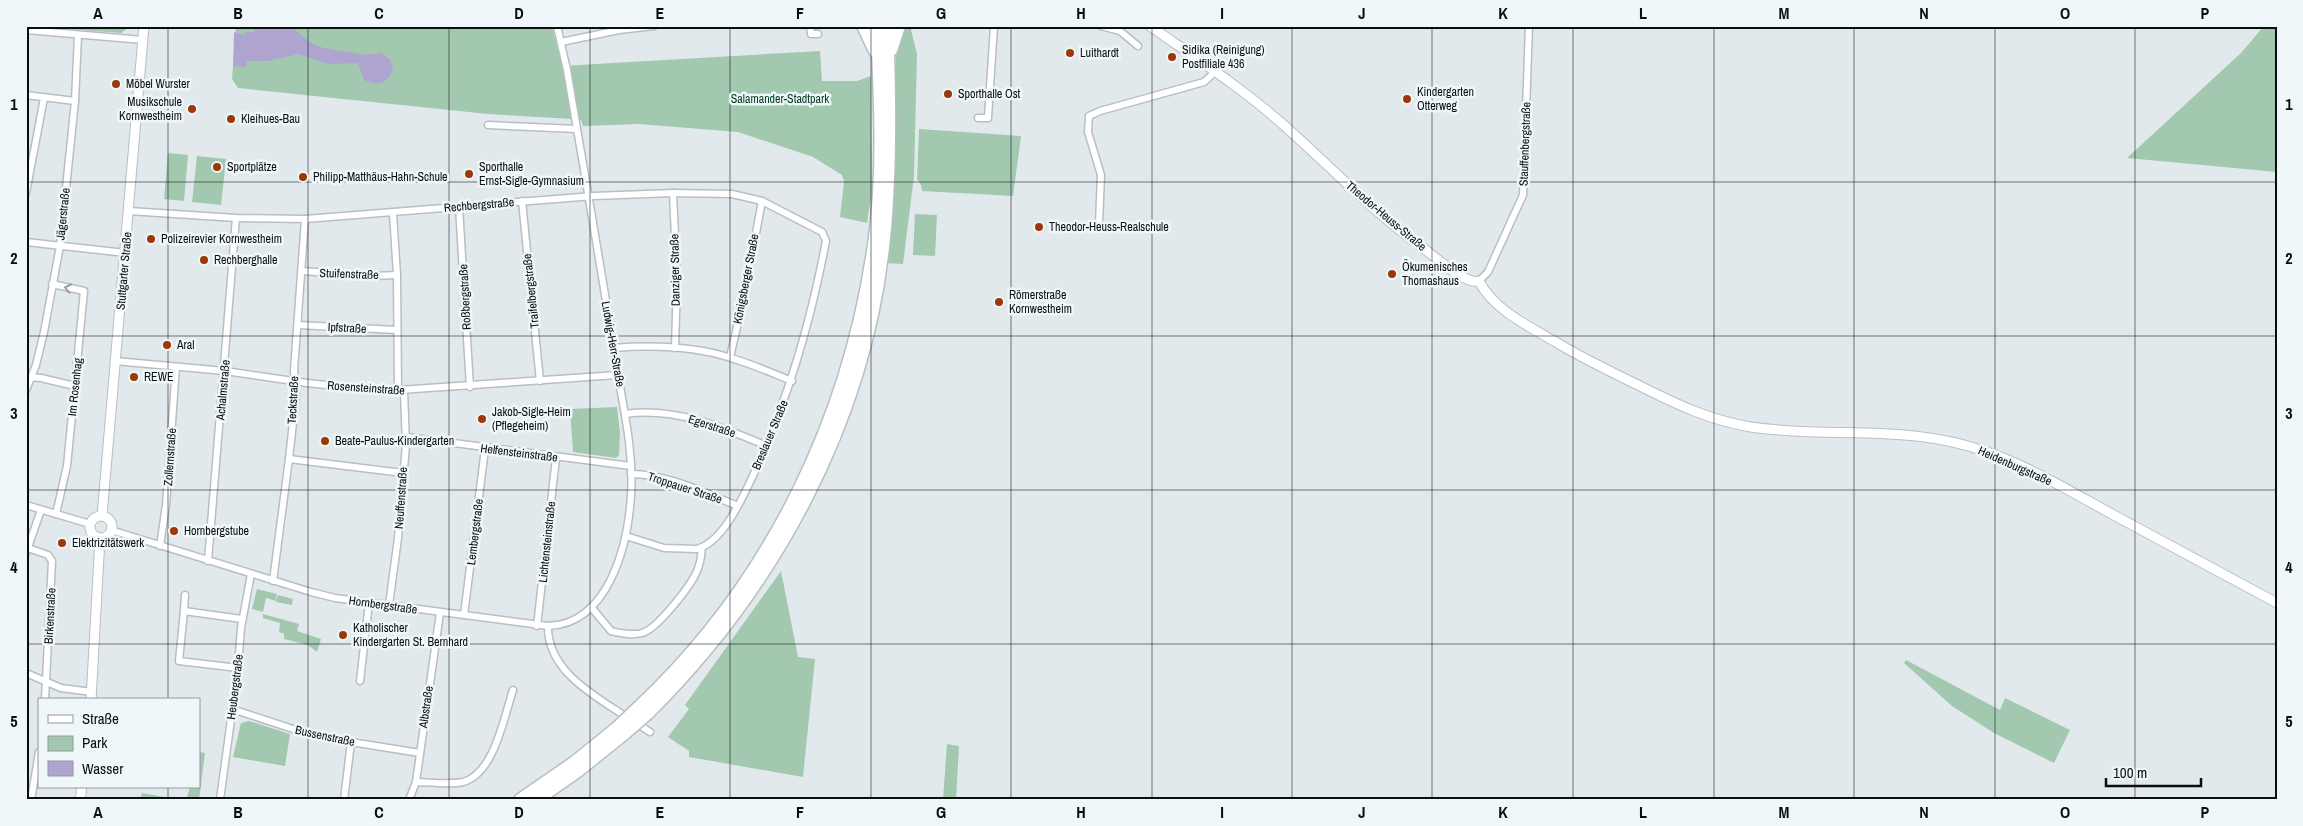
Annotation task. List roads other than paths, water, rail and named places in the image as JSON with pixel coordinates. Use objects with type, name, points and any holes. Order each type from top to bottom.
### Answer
[{"type":"highway","points":[[863,26],[883,57]]},
{"type":"highway","points":[[877,26],[883,57]]},
{"type":"highway","points":[[536,800],[580,770],[644,710],[753,574],[804,484],[826,432],[843,384],[857,332],[875,237],[883,57],[887,26]]},
{"type":"highway","points":[[883,57],[899,26]]},
{"type":"highway","points":[[520,800],[621,730]]},
{"type":"street","name":"Stuttgarter Straße","points":[[102,516],[144,26]]},
{"type":"street","name":"Ludwig-Herr-Straße","points":[[548,626],[571,622],[592,607],[611,578],[626,536],[631,497],[631,470],[626,414],[617,375],[557,26]]},
{"type":"street","points":[[560,42],[619,28],[654,26]]},
{"type":"street","points":[[810,26],[811,34],[818,34]]},
{"type":"street","points":[[978,118],[988,118],[994,26]]},
{"type":"street","points":[[1101,26],[1120,30],[1138,46]]},
{"type":"street","name":"Theodor-Heuss-Straße","points":[[1150,26],[1278,120],[1404,234],[1462,277],[1474,283],[1479,282]]},
{"type":"street","name":"Stauffenbergstraße","points":[[1479,282],[1488,272],[1523,195],[1528,26]]},
{"type":"street","points":[[26,30],[143,40]]},
{"type":"street","name":"Jägerstraße","points":[[26,390],[28,377],[36,365],[60,246],[75,101],[78,35]]},
{"type":"street","points":[[1099,224],[1101,175],[1088,132],[1089,116],[1100,111],[1204,82],[1215,72]]},
{"type":"street","points":[[26,95],[75,101]]},
{"type":"street","points":[[26,193],[44,98]]},
{"type":"street","points":[[488,125],[576,130]]},
{"type":"street","name":"Rechbergstraße","points":[[129,212],[236,218],[305,219],[587,196],[673,193],[732,194],[762,201],[822,232]]},
{"type":"street","name":"Danziger Straße","points":[[673,193],[677,280],[676,348]]},
{"type":"street","name":"Traifelbergstraße","points":[[522,201],[540,381]]},
{"type":"street","name":"Königsberger Straße","points":[[730,357],[744,297],[762,201]]},
{"type":"street","name":"Roßbergstraße","points":[[459,207],[470,387]]},
{"type":"street","name":"Neuffenstraße","points":[[390,605],[407,437],[401,391],[397,330],[397,275],[393,213]]},
{"type":"street","name":"Achalmstraße","points":[[208,560],[225,371],[236,218]]},
{"type":"street","name":"Teckstraße","points":[[273,581],[289,459],[305,219]]},
{"type":"street","name":"Breslauer Straße","points":[[702,547],[722,530],[738,506],[767,446],[792,381],[818,283],[826,241],[822,232]]},
{"type":"street","points":[[26,242],[126,253]]},
{"type":"street","name":"Stuifenstraße","points":[[302,272],[372,276],[397,275]]},
{"type":"street","name":"Heidenburgstraße","points":[[1479,282],[1484,292],[1492,300],[1560,345],[1697,413],[1720,421],[1777,430],[1922,435],[1953,441],[1982,450],[2039,475],[2277,603]]},
{"type":"street","name":"Im Rosenhag","points":[[52,284],[84,291],[65,483],[56,514]]},
{"type":"street","name":"Ipfstraße","points":[[298,326],[397,330]]},
{"type":"street","points":[[613,348],[676,348],[730,357],[792,381]]},
{"type":"street","name":"Rosensteinstraße","points":[[115,361],[225,371],[295,381],[401,391],[617,375]]},
{"type":"street","name":"Zollernstraße","points":[[160,546],[166,505],[176,367]]},
{"type":"street","points":[[28,377],[75,386]]},
{"type":"street","name":"Egerstraße","points":[[626,414],[640,412],[691,418],[767,446]]},
{"type":"street","name":"Helfensteinstraße","points":[[407,437],[631,470]]},
{"type":"street","name":"Lembergstraße","points":[[464,615],[485,449]]},
{"type":"street","name":"Lichtensteinstraße","points":[[537,626],[556,458]]},
{"type":"street","points":[[289,459],[403,474]]},
{"type":"street","name":"Troppauer Straße","points":[[631,470],[690,487],[738,506]]},
{"type":"street","points":[[26,505],[90,524]]},
{"type":"street","points":[[27,550],[41,510]]},
{"type":"street","points":[[102,516],[110,521],[111,530],[107,536],[100,538],[92,533],[90,524],[95,518],[102,516]]},
{"type":"street","name":"Hornbergstraße","points":[[111,530],[322,595],[440,613],[548,626]]},
{"type":"street","points":[[592,607],[610,631],[636,634],[648,630],[666,614],[694,578],[700,564],[702,547],[680,550],[664,548],[626,536]]},
{"type":"street","points":[[26,674],[47,683],[91,696],[100,538]]},
{"type":"street","name":"Birkenstraße","points":[[27,550],[48,556],[52,560],[45,698]]},
{"type":"street","name":"Heubergstraße","points":[[220,800],[238,668],[242,619],[251,574]]},
{"type":"street","points":[[185,595],[179,661],[238,668]]},
{"type":"street","points":[[360,682],[370,603]]},
{"type":"street","points":[[184,611],[242,619]]},
{"type":"street","name":"Albstraße","points":[[408,800],[416,782],[440,613]]},
{"type":"street","points":[[548,626],[549,642],[558,660],[580,684],[650,732]]},
{"type":"street","points":[[416,782],[463,782],[477,775],[488,762],[512,690]]},
{"type":"street","name":"Bussenstraße","points":[[232,709],[292,729],[351,742],[420,752]]},
{"type":"street","points":[[344,800],[351,742]]},
{"type":"street","points":[[31,800],[38,758]]},
{"type":"water","points":[[255,26],[290,26],[311,43],[323,48],[366,55],[381,53],[390,59],[393,70],[385,81],[374,83],[364,80],[358,63],[328,64],[299,54],[267,61],[247,61],[246,67],[233,66],[234,32],[244,35],[245,32],[254,32]]},
{"type":"place","name":"Luithardt","points":[[1070,53]]},
{"type":"place","name":"Sidika (Reinigung) Postfiliale 436","points":[[1172,57]]},
{"type":"place","name":"Möbel Wurster","points":[[116,84]]},
{"type":"place","name":"Sporthalle Ost","points":[[948,94]]},
{"type":"place","name":"Kindergarten Otterweg","points":[[1407,99]]},
{"type":"place","name":"Musikschule Kornwestheim","points":[[192,109]]},
{"type":"place","name":"Kleihues-Bau","points":[[231,119]]},
{"type":"place","name":"Sportplätze","points":[[217,167]]},
{"type":"place","name":"Sporthalle Ernst-Sigle-Gymnasium","points":[[469,174]]},
{"type":"place","name":"Philipp-Matthäus-Hahn-Schule","points":[[303,177]]},
{"type":"place","name":"Theodor-Heuss-Realschule","points":[[1039,227]]},
{"type":"place","name":"Polizeirevier Kornwestheim","points":[[151,239]]},
{"type":"place","name":"Rechberghalle","points":[[204,260]]},
{"type":"place","name":"Ökumenisches Thomashaus","points":[[1392,274]]},
{"type":"place","name":"Römerstraße Kornwestheim","points":[[999,302]]},
{"type":"place","name":"Aral","points":[[167,345]]},
{"type":"place","name":"REWE","points":[[134,377]]},
{"type":"place","name":"Jakob-Sigle-Heim (Pflegeheim)","points":[[482,419]]},
{"type":"place","name":"Beate-Paulus-Kindergarten","points":[[325,441]]},
{"type":"place","name":"Hornbergstube","points":[[174,531]]},
{"type":"place","name":"Elektrizitätswerk","points":[[62,543]]},
{"type":"place","name":"Katholischer Kindergarten St. Bernhard","points":[[343,635]]},
{"type":"park label","name":"Salamander-Stadtpark","points":[[780,99]]}]
